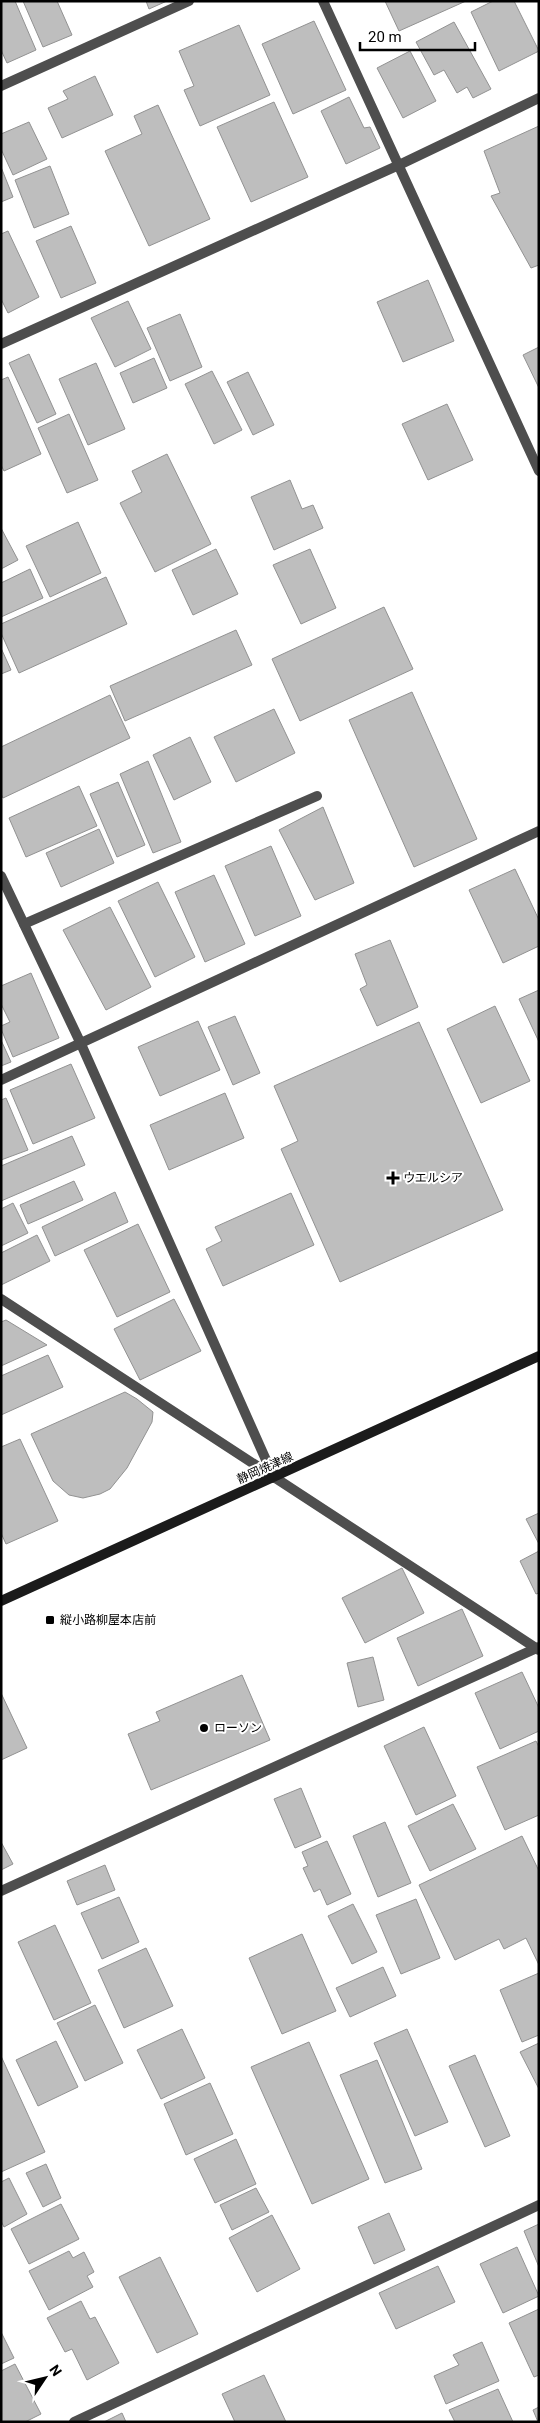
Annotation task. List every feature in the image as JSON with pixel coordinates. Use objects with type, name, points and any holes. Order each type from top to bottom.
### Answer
[{"type":"main road","name":"静岡焼津線","points":[[1,1601],[539,1356]]},
{"type":"street","points":[[1,86],[188,1]]},
{"type":"street","points":[[322,1],[399,164],[539,471]]},
{"type":"street","points":[[1,344],[399,164],[539,98]]},
{"type":"street","points":[[24,924],[317,796]]},
{"type":"street","points":[[1,1080],[539,831]]},
{"type":"street","points":[[1,876],[81,1044],[274,1478]]},
{"type":"street","points":[[1,1299],[538,1650]]},
{"type":"street","points":[[1,1891],[538,1650]]},
{"type":"street","points":[[74,2422],[539,2205]]},
{"type":"building","points":[[1,1],[15,1],[36,50],[7,63],[1,50]]},
{"type":"building","points":[[23,1],[57,1],[72,35],[43,47]]},
{"type":"building","points":[[146,1],[167,1],[149,9]]},
{"type":"building","points":[[385,1],[466,1],[399,31]]},
{"type":"building","points":[[493,1],[514,1],[539,51],[499,71],[471,12]]},
{"type":"building","points":[[314,21],[346,90],[293,114],[262,44]]},
{"type":"building","points":[[454,22],[491,89],[473,98],[467,87],[457,93],[444,70],[434,75],[416,42]]},
{"type":"building","points":[[239,25],[270,95],[200,126],[184,90],[194,86],[179,51]]},
{"type":"building","points":[[410,51],[436,101],[403,118],[377,68]]},
{"type":"building","points":[[95,76],[113,115],[62,138],[48,108],[68,99],[63,91]]},
{"type":"building","points":[[349,97],[364,128],[370,127],[380,148],[346,164],[321,111]]},
{"type":"building","points":[[274,102],[308,177],[251,202],[217,127]]},
{"type":"building","points":[[158,105],[210,219],[149,246],[105,151],[142,134],[134,116]]},
{"type":"building","points":[[29,122],[47,159],[13,175],[1,149],[1,134]]},
{"type":"building","points":[[539,126],[539,265],[531,268],[491,196],[500,193],[484,151]]},
{"type":"building","points":[[50,166],[69,214],[34,228],[15,180]]},
{"type":"building","points":[[1,167],[13,197],[1,202]]},
{"type":"building","points":[[71,226],[96,283],[61,298],[36,241]]},
{"type":"building","points":[[8,231],[39,297],[8,313],[1,299],[1,234]]},
{"type":"building","points":[[428,280],[454,341],[403,362],[377,302]]},
{"type":"building","points":[[128,301],[151,349],[115,367],[91,318]]},
{"type":"building","points":[[180,314],[202,367],[170,381],[147,328]]},
{"type":"building","points":[[539,347],[539,388],[523,355]]},
{"type":"building","points":[[29,354],[56,414],[37,423],[9,363]]},
{"type":"building","points":[[154,358],[167,388],[133,403],[120,373]]},
{"type":"building","points":[[96,363],[125,429],[88,445],[59,379]]},
{"type":"building","points":[[212,371],[242,430],[214,444],[185,384]]},
{"type":"building","points":[[248,372],[274,425],[253,435],[227,382]]},
{"type":"building","points":[[8,377],[41,454],[4,471],[1,465],[1,380]]},
{"type":"building","points":[[447,404],[473,460],[428,480],[402,424]]},
{"type":"building","points":[[69,414],[98,480],[67,493],[38,428]]},
{"type":"building","points":[[167,454],[211,544],[155,572],[120,503],[142,492],[132,471]]},
{"type":"building","points":[[290,480],[302,509],[313,505],[323,528],[274,550],[251,497]]},
{"type":"building","points":[[78,522],[101,573],[50,597],[26,546]]},
{"type":"building","points":[[1,528],[18,560],[1,569]]},
{"type":"building","points":[[216,549],[238,594],[193,615],[172,570]]},
{"type":"building","points":[[310,549],[336,608],[301,624],[273,565]]},
{"type":"building","points":[[30,569],[43,598],[1,617],[1,583]]},
{"type":"building","points":[[106,577],[127,624],[19,673],[1,633],[1,624]]},
{"type":"building","points":[[384,607],[413,669],[300,721],[272,659]]},
{"type":"building","points":[[236,630],[252,665],[125,721],[110,686]]},
{"type":"building","points":[[1,648],[11,670],[1,674]]},
{"type":"building","points":[[412,692],[477,839],[414,867],[349,720]]},
{"type":"building","points":[[110,695],[130,738],[3,798],[1,794],[1,747]]},
{"type":"building","points":[[274,709],[295,753],[236,782],[214,737]]},
{"type":"building","points":[[190,737],[211,782],[174,800],[153,755]]},
{"type":"building","points":[[148,761],[181,842],[153,853],[120,774]]},
{"type":"building","points":[[118,782],[145,845],[117,857],[90,794]]},
{"type":"building","points":[[79,786],[97,826],[26,857],[9,818]]},
{"type":"building","points":[[323,807],[354,883],[315,900],[279,830]]},
{"type":"building","points":[[99,829],[114,863],[61,887],[46,853]]},
{"type":"building","points":[[271,846],[301,916],[255,936],[225,866]]},
{"type":"building","points":[[515,869],[539,920],[539,946],[503,963],[469,890]]},
{"type":"building","points":[[214,875],[245,944],[205,962],[175,892]]},
{"type":"building","points":[[158,882],[195,957],[155,977],[118,901]]},
{"type":"building","points":[[110,907],[151,987],[106,1010],[63,930]]},
{"type":"building","points":[[390,940],[418,1007],[377,1026],[360,989],[367,985],[355,954]]},
{"type":"building","points":[[31,973],[59,1038],[13,1057],[1,1029],[1,1026],[10,1022],[1,1004],[1,986]]},
{"type":"building","points":[[539,990],[539,1042],[519,999]]},
{"type":"building","points":[[495,1006],[530,1081],[481,1103],[447,1029]]},
{"type":"building","points":[[235,1016],[260,1073],[233,1085],[208,1027]]},
{"type":"building","points":[[198,1021],[220,1070],[160,1096],[138,1047]]},
{"type":"building","points":[[419,1022],[503,1210],[340,1282],[281,1149],[298,1141],[274,1086]]},
{"type":"building","points":[[1,1040],[11,1062],[1,1066]]},
{"type":"building","points":[[71,1064],[95,1118],[33,1144],[10,1090]]},
{"type":"building","points":[[225,1093],[244,1138],[169,1170],[150,1125]]},
{"type":"building","points":[[6,1098],[28,1150],[1,1160],[1,1100]]},
{"type":"building","points":[[72,1136],[85,1165],[1,1201],[1,1166]]},
{"type":"building","points":[[74,1181],[83,1200],[28,1224],[20,1205]]},
{"type":"building","points":[[115,1192],[128,1222],[55,1256],[42,1227]]},
{"type":"building","points":[[291,1193],[314,1245],[223,1286],[206,1249],[222,1241],[215,1227]]},
{"type":"building","points":[[13,1203],[28,1233],[1,1246],[1,1209]]},
{"type":"building","points":[[138,1224],[170,1292],[117,1317],[84,1250]]},
{"type":"building","points":[[37,1235],[50,1261],[1,1285],[1,1253]]},
{"type":"building","points":[[174,1299],[201,1351],[140,1380],[114,1329]]},
{"type":"building","points":[[6,1320],[47,1345],[1,1366],[1,1322]]},
{"type":"building","points":[[48,1355],[63,1387],[1,1415],[1,1376]]},
{"type":"building","points":[[125,1392],[153,1412],[152,1422],[127,1468],[110,1489],[100,1494],[83,1498],[69,1495],[53,1481],[31,1434]]},
{"type":"building","points":[[20,1439],[58,1521],[6,1544],[1,1533],[1,1447]]},
{"type":"building","points":[[539,1513],[539,1544],[526,1519]]},
{"type":"building","points":[[539,1551],[539,1593],[536,1594],[520,1561]]},
{"type":"building","points":[[402,1568],[424,1613],[365,1643],[342,1598]]},
{"type":"building","points":[[462,1609],[483,1656],[418,1686],[397,1638]]},
{"type":"building","points":[[373,1657],[384,1700],[358,1707],[347,1663]]},
{"type":"building","points":[[522,1672],[539,1708],[539,1731],[500,1749],[475,1693]]},
{"type":"building","name":"ローソン","points":[[242,1675],[270,1740],[151,1790],[128,1734],[160,1721],[156,1712]]},
{"type":"building","points":[[1,1693],[27,1748],[1,1760]]},
{"type":"building","points":[[424,1727],[456,1796],[416,1815],[384,1746]]},
{"type":"building","points":[[536,1741],[539,1747],[539,1815],[505,1830],[477,1767]]},
{"type":"building","points":[[301,1788],[321,1837],[295,1848],[274,1799]]},
{"type":"building","points":[[453,1804],[476,1849],[430,1871],[408,1826]]},
{"type":"building","points":[[385,1822],[411,1883],[378,1897],[353,1836]]},
{"type":"building","points":[[522,1836],[539,1871],[539,1965],[526,1938],[504,1949],[499,1939],[455,1960],[419,1885]]},
{"type":"building","points":[[327,1841],[351,1894],[327,1905],[320,1889],[314,1892],[303,1868],[308,1866],[302,1852]]},
{"type":"building","points":[[1,1842],[13,1864],[1,1870]]},
{"type":"building","points":[[105,1865],[115,1890],[77,1905],[67,1881]]},
{"type":"building","points":[[119,1897],[139,1942],[102,1959],[81,1913]]},
{"type":"building","points":[[416,1899],[440,1958],[401,1974],[376,1915]]},
{"type":"building","points":[[353,1904],[377,1952],[352,1964],[328,1916]]},
{"type":"building","points":[[55,1925],[91,2003],[54,2020],[18,1942]]},
{"type":"building","points":[[302,1934],[336,2011],[282,2034],[249,1958]]},
{"type":"building","points":[[146,1948],[173,2006],[124,2028],[98,1970]]},
{"type":"building","points":[[383,1967],[396,1996],[350,2017],[336,1988]]},
{"type":"building","points":[[539,1973],[539,2035],[522,2042],[500,1990]]},
{"type":"building","points":[[95,2005],[123,2063],[85,2081],[57,2023]]},
{"type":"building","points":[[182,2029],[205,2078],[161,2099],[137,2050]]},
{"type":"building","points":[[407,2029],[448,2122],[415,2136],[374,2043]]},
{"type":"building","points":[[56,2041],[78,2087],[38,2106],[16,2060]]},
{"type":"building","points":[[309,2042],[369,2179],[312,2204],[251,2067]]},
{"type":"building","points":[[539,2043],[539,2089],[520,2052]]},
{"type":"building","points":[[475,2055],[510,2136],[485,2147],[449,2066]]},
{"type":"building","points":[[1,2056],[45,2152],[1,2172]]},
{"type":"building","points":[[377,2060],[422,2169],[385,2183],[340,2075]]},
{"type":"building","points":[[210,2083],[233,2134],[186,2155],[164,2104]]},
{"type":"building","points":[[236,2139],[256,2184],[215,2203],[194,2159]]},
{"type":"building","points":[[46,2164],[61,2198],[43,2207],[26,2173]]},
{"type":"building","points":[[9,2178],[27,2214],[4,2227],[1,2221],[1,2182]]},
{"type":"building","points":[[256,2188],[269,2212],[232,2230],[220,2205]]},
{"type":"building","points":[[61,2204],[79,2239],[29,2264],[11,2229]]},
{"type":"building","points":[[389,2213],[405,2250],[374,2264],[358,2227]]},
{"type":"building","points":[[272,2215],[300,2269],[257,2292],[229,2238]]},
{"type":"building","points":[[539,2224],[539,2267],[524,2231]]},
{"type":"building","points":[[517,2247],[539,2296],[503,2313],[480,2264]]},
{"type":"building","points":[[69,2251],[73,2258],[84,2252],[94,2272],[87,2276],[93,2287],[49,2310],[29,2271]]},
{"type":"building","points":[[160,2257],[198,2334],[157,2353],[119,2277]]},
{"type":"building","points":[[438,2266],[455,2302],[396,2329],[379,2293]]},
{"type":"building","points":[[81,2301],[90,2319],[95,2317],[119,2363],[87,2380],[72,2349],[65,2352],[47,2318]]},
{"type":"building","points":[[539,2309],[539,2375],[534,2377],[509,2323]]},
{"type":"building","points":[[1,2332],[14,2358],[1,2364]]},
{"type":"building","points":[[482,2342],[499,2381],[446,2404],[434,2376],[459,2365],[453,2355]]},
{"type":"building","points":[[15,2364],[41,2414],[25,2422],[1,2422],[1,2371]]},
{"type":"building","points":[[264,2375],[286,2422],[235,2422],[222,2394]]},
{"type":"building","points":[[498,2389],[513,2422],[455,2422],[449,2410]]},
{"type":"building","points":[[539,2407],[539,2422],[538,2422],[533,2410]]},
{"type":"building","points":[[122,2413],[126,2422],[104,2422]]},
{"type":"place","name":"ウエルシア","points":[[393,1178]]},
{"type":"place","name":"縦小路柳屋本店前","points":[[50,1620]]},
{"type":"place","name":"ローソン","points":[[204,1728]]}]
